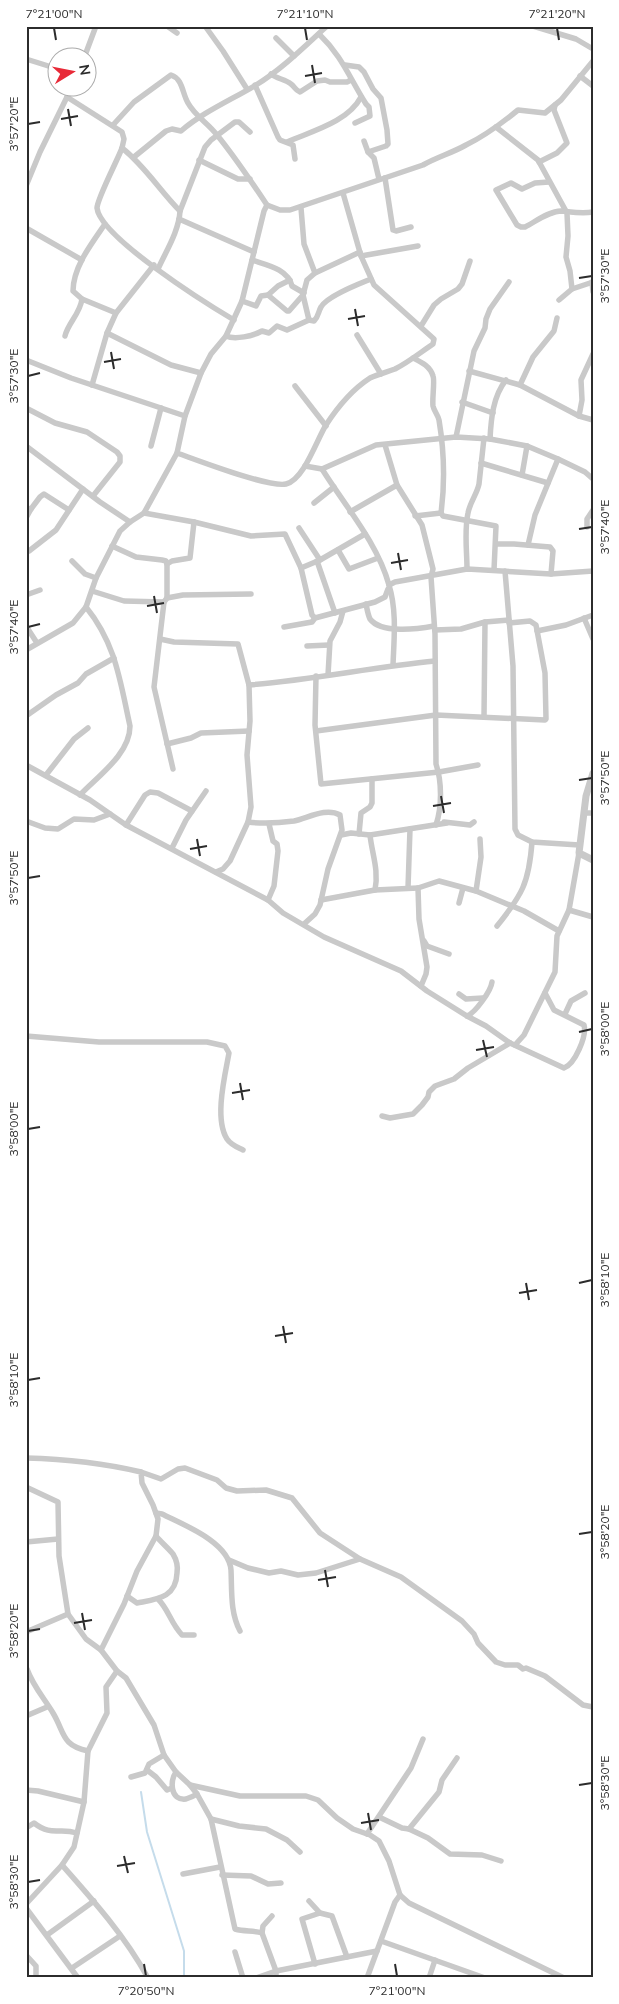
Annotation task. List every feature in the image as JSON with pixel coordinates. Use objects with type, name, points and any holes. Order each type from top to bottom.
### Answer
[{"type":"street","points":[[88,48],[96,26]]},
{"type":"street","points":[[167,26],[177,33]]},
{"type":"street","points":[[134,157],[166,131],[172,129],[181,131],[272,74],[327,26]]},
{"type":"street","points":[[533,26],[576,38],[593,49]]},
{"type":"street","points":[[207,27],[247,89]]},
{"type":"street","points":[[319,34],[333,47],[345,65],[361,97],[369,107],[371,114],[355,123]]},
{"type":"street","points":[[276,38],[294,56]]},
{"type":"street","points":[[26,59],[48,66]]},
{"type":"street","points":[[113,125],[134,102],[171,74],[178,79],[188,103],[199,118],[217,135],[268,205],[280,210],[301,208],[423,165],[466,146],[518,110],[523,109],[540,114],[545,113],[555,105],[593,61]]},
{"type":"street","points":[[345,65],[359,67],[364,72],[373,89],[381,98],[383,105],[388,144],[368,152]]},
{"type":"street","points":[[272,74],[276,78],[290,83],[297,92],[325,80],[330,82],[347,82],[351,80]]},
{"type":"street","points":[[580,76],[593,86]]},
{"type":"street","points":[[255,85],[278,137],[280,140],[292,144],[295,159]]},
{"type":"street","points":[[287,142],[337,120],[356,105],[361,97]]},
{"type":"street","points":[[26,186],[67,98]]},
{"type":"street","points":[[69,98],[122,132],[124,139],[122,148],[98,204],[101,218],[105,224],[129,247],[195,296],[234,320]]},
{"type":"street","points":[[539,162],[557,153],[567,143],[566,136],[554,110],[555,105]]},
{"type":"street","points":[[92,385],[107,333],[116,313],[156,267],[179,218],[204,148],[217,135],[238,122],[250,132]]},
{"type":"street","points":[[496,127],[539,162],[567,213],[568,236],[566,257],[572,289]]},
{"type":"street","points":[[364,141],[368,152],[374,158],[382,178],[393,230],[411,227]]},
{"type":"street","points":[[122,148],[134,157],[180,211]]},
{"type":"street","points":[[199,160],[238,179],[250,179]]},
{"type":"street","points":[[549,182],[535,183],[522,189],[511,183],[496,190],[517,225],[521,227],[561,211],[567,213],[593,212]]},
{"type":"street","points":[[177,453],[234,473],[278,484],[286,484],[293,481],[305,466],[326,426],[342,404],[366,382],[395,369],[433,344],[434,339],[421,326],[374,285],[360,254],[343,193]]},
{"type":"street","points":[[26,650],[73,623],[86,607],[96,578],[120,531],[144,513],[177,453],[185,416],[201,373],[212,354],[226,336],[242,301],[264,211],[268,205]]},
{"type":"street","points":[[301,208],[304,244],[315,273]]},
{"type":"street","points":[[179,218],[254,252]]},
{"type":"street","points":[[105,224],[82,260],[74,278],[73,291],[82,299],[116,313]]},
{"type":"street","points":[[26,228],[82,260]]},
{"type":"street","points":[[268,295],[287,311],[303,294],[307,280],[315,273],[360,254],[418,246]]},
{"type":"street","points":[[252,260],[278,269],[290,280],[292,286],[303,294],[309,320]]},
{"type":"street","points":[[421,326],[434,305],[458,289],[462,284],[470,261]]},
{"type":"street","points":[[226,336],[234,338],[255,335],[262,331],[269,333],[277,326],[287,330],[309,320],[314,321],[318,316],[320,308],[330,299],[371,278]]},
{"type":"street","points":[[242,301],[256,306],[261,296],[268,295],[278,286],[290,280]]},
{"type":"street","points":[[456,437],[474,351],[485,328],[488,314],[509,282]]},
{"type":"street","points":[[559,300],[572,289],[592,282],[593,292]]},
{"type":"street","points":[[65,336],[66,330],[78,312],[82,299]]},
{"type":"street","points":[[520,385],[533,357],[543,342],[554,331],[557,318]]},
{"type":"street","points":[[107,333],[171,364],[201,373]]},
{"type":"street","points":[[357,335],[381,374]]},
{"type":"street","points":[[579,416],[582,400],[581,380],[593,354]]},
{"type":"street","points":[[414,358],[429,368],[433,374],[433,404],[438,418],[445,472],[441,513]]},
{"type":"street","points":[[26,360],[92,385],[185,416]]},
{"type":"street","points":[[469,371],[520,385],[579,416],[593,420]]},
{"type":"street","points":[[467,569],[467,521],[470,504],[478,490],[481,463],[499,388],[506,380]]},
{"type":"street","points":[[295,386],[326,426]]},
{"type":"street","points":[[462,402],[493,413]]},
{"type":"street","points":[[26,408],[55,423],[86,432],[117,452],[120,456],[120,462],[93,496]]},
{"type":"street","points":[[151,446],[161,408]]},
{"type":"street","points":[[305,466],[322,468],[376,445],[456,437],[487,439],[527,446],[585,472],[593,479]]},
{"type":"street","points":[[385,445],[397,485],[422,525],[433,569],[431,577],[435,661],[436,764],[440,780],[437,822]]},
{"type":"street","points":[[26,446],[130,522]]},
{"type":"street","points":[[522,475],[527,446]]},
{"type":"street","points":[[528,545],[535,515],[558,459]]},
{"type":"street","points":[[481,463],[548,483]]},
{"type":"street","points":[[322,468],[365,534],[378,558],[389,585],[395,628],[393,665]]},
{"type":"street","points":[[350,512],[397,485]]},
{"type":"street","points":[[314,503],[334,488]]},
{"type":"street","points":[[26,548],[29,551],[49,537],[83,489]]},
{"type":"street","points":[[26,518],[28,509],[44,494],[69,510]]},
{"type":"street","points":[[587,527],[587,519],[593,510]]},
{"type":"street","points":[[144,513],[194,522],[251,536],[285,534],[301,568],[312,615],[315,618]]},
{"type":"street","points":[[415,516],[441,513],[443,516],[496,526],[494,570]]},
{"type":"street","points":[[167,564],[172,560],[190,558],[194,522]]},
{"type":"street","points":[[299,528],[318,561],[335,613]]},
{"type":"street","points":[[301,568],[318,561],[365,534]]},
{"type":"street","points":[[496,544],[550,547],[553,551],[551,574]]},
{"type":"street","points":[[112,546],[136,557],[162,560],[166,561],[167,564],[166,600],[154,687],[173,769]]},
{"type":"street","points":[[338,550],[349,569],[378,558]]},
{"type":"street","points":[[72,561],[85,574],[96,578]]},
{"type":"street","points":[[389,585],[395,582],[467,569],[551,574],[593,571]]},
{"type":"street","points":[[505,571],[515,720],[515,829],[518,835],[532,842],[579,849],[591,859]]},
{"type":"street","points":[[284,627],[312,622],[315,618],[385,597],[388,594],[389,585]]},
{"type":"street","points":[[26,594],[40,590]]},
{"type":"street","points":[[92,591],[124,601],[166,600],[183,595],[251,594]]},
{"type":"street","points":[[316,731],[436,716],[484,716],[489,719],[542,721],[546,719],[545,673],[537,631],[533,621],[485,622],[461,630],[434,628],[383,629],[370,618],[366,604]]},
{"type":"street","points":[[80,795],[117,756],[128,740],[130,726],[114,658],[99,622],[86,607]]},
{"type":"street","points":[[328,675],[329,646],[340,622],[343,610]]},
{"type":"street","points":[[537,631],[566,625],[593,615]]},
{"type":"street","points":[[584,618],[593,639]]},
{"type":"street","points":[[484,716],[485,622]]},
{"type":"street","points":[[26,626],[37,644]]},
{"type":"street","points":[[160,639],[174,642],[238,644],[249,685],[247,756],[251,807],[248,822],[230,861],[216,872]]},
{"type":"street","points":[[307,646],[329,646]]},
{"type":"street","points":[[26,716],[78,682],[86,674],[114,658]]},
{"type":"street","points":[[249,685],[435,661]]},
{"type":"street","points":[[316,676],[316,731],[321,784],[439,772],[478,765]]},
{"type":"street","points":[[46,775],[74,739],[88,728]]},
{"type":"street","points":[[167,744],[191,738],[201,733],[249,731]]},
{"type":"street","points":[[26,765],[80,795],[126,825],[268,900],[283,913],[324,937],[401,971],[421,986],[512,1044],[556,1066],[564,1068],[569,1066],[583,1041],[586,1031],[583,1023],[554,1010],[545,993]]},
{"type":"street","points":[[382,1116],[390,1118],[413,1114],[422,1105],[429,1092],[435,1086],[444,1081],[454,1079],[468,1068],[512,1044],[524,1035],[555,972],[557,936],[569,910],[578,864],[586,796],[593,773]]},
{"type":"street","points":[[359,834],[361,813],[370,807],[372,803],[372,779]]},
{"type":"street","points":[[172,848],[192,811],[206,791]]},
{"type":"street","points":[[126,825],[145,795],[150,792],[158,793],[192,811]]},
{"type":"street","points":[[248,822],[269,824],[294,821],[316,814],[336,813],[340,815],[341,835],[328,869],[321,900],[315,914],[304,924]]},
{"type":"street","points":[[584,813],[593,813]]},
{"type":"street","points":[[26,821],[44,828],[58,829],[74,819],[94,820],[110,814]]},
{"type":"street","points":[[341,835],[370,835],[410,829],[437,822],[470,825],[474,822]]},
{"type":"street","points":[[268,900],[274,886],[278,851],[269,824]]},
{"type":"street","points":[[408,888],[410,829]]},
{"type":"street","points":[[370,835],[377,872],[375,890]]},
{"type":"street","points":[[476,891],[481,857],[480,838]]},
{"type":"street","points":[[497,926],[513,906],[526,884],[532,842]]},
{"type":"street","points":[[578,864],[582,860],[591,859]]},
{"type":"street","points":[[321,900],[375,890],[418,888],[439,881],[476,891],[513,906],[559,930]]},
{"type":"street","points":[[418,888],[419,919],[427,967],[421,986]]},
{"type":"street","points":[[459,903],[463,888]]},
{"type":"street","points":[[569,910],[593,918]]},
{"type":"street","points":[[422,937],[427,946],[449,954]]},
{"type":"street","points":[[467,1016],[473,1013],[491,988],[492,982]]},
{"type":"street","points":[[565,1014],[571,1002],[585,993]]},
{"type":"street","points":[[459,994],[466,998],[483,998]]},
{"type":"street","points":[[26,1036],[99,1042],[207,1042],[225,1046],[228,1053],[221,1104],[222,1122],[228,1140],[234,1146],[243,1150]]},
{"type":"street","points":[[26,1458],[69,1459],[110,1465],[161,1479],[178,1469],[185,1468],[217,1480],[226,1488],[237,1492],[266,1490],[292,1498],[320,1533],[360,1559],[402,1578],[462,1621],[474,1634],[478,1643],[496,1662],[505,1665],[518,1665],[523,1669],[526,1668],[544,1676],[583,1705],[593,1707]]},
{"type":"street","points":[[101,1650],[128,1596],[136,1571],[156,1536],[158,1520],[142,1483],[141,1472]]},
{"type":"street","points":[[26,1486],[58,1502],[58,1540],[68,1614],[86,1639],[101,1650],[117,1671],[126,1678],[154,1724],[164,1755],[176,1772],[197,1794],[211,1819],[220,1867],[236,1929],[262,1933]]},
{"type":"street","points":[[156,1513],[174,1520],[208,1539],[224,1551],[229,1560],[234,1620],[240,1631]]},
{"type":"street","points":[[128,1596],[137,1603],[169,1594],[174,1588],[178,1567],[174,1555],[156,1536]]},
{"type":"street","points":[[26,1542],[58,1540]]},
{"type":"street","points":[[229,1560],[248,1568],[269,1573],[281,1572],[298,1575],[316,1573],[360,1559]]},
{"type":"street","points":[[158,1598],[164,1605],[171,1623],[182,1634],[194,1635]]},
{"type":"street","points":[[26,1632],[68,1614]]},
{"type":"street","points":[[27,1669],[29,1683],[53,1714],[66,1740],[76,1748],[88,1751]]},
{"type":"street","points":[[26,1904],[62,1865],[74,1847],[84,1802],[88,1751],[107,1713],[106,1687],[117,1671]]},
{"type":"street","points":[[26,1716],[47,1707]]},
{"type":"street","points":[[367,1834],[411,1768],[423,1739]]},
{"type":"street","points":[[131,1777],[142,1775],[147,1770],[149,1764],[164,1755]]},
{"type":"street","points":[[409,1829],[439,1792],[442,1780],[457,1758]]},
{"type":"street","points":[[147,1770],[167,1790],[172,1788]]},
{"type":"street","points":[[176,1772],[172,1788],[175,1795],[186,1799],[197,1794]]},
{"type":"street","points":[[190,1785],[240,1796],[306,1796],[318,1800],[337,1818],[354,1829],[379,1840],[389,1861],[400,1895],[409,1903],[564,1978]]},
{"type":"street","points":[[26,1790],[84,1802]]},
{"type":"street","points":[[379,1817],[428,1838],[450,1854],[482,1855],[501,1861]]},
{"type":"street","points":[[211,1819],[238,1826],[266,1829],[277,1834],[300,1852]]},
{"type":"street","points":[[26,1828],[34,1822],[50,1832],[70,1831],[78,1833]]},
{"type":"street","points":[[62,1865],[94,1901],[140,1963],[148,1978]]},
{"type":"street","points":[[182,1874],[220,1867]]},
{"type":"street","points":[[222,1875],[251,1876],[268,1884],[281,1883]]},
{"type":"street","points":[[367,1978],[395,1902],[400,1895]]},
{"type":"street","points":[[47,1935],[94,1901]]},
{"type":"street","points":[[309,1901],[320,1914]]},
{"type":"street","points":[[26,1908],[78,1978]]},
{"type":"street","points":[[315,1964],[302,1919],[320,1914],[332,1916],[347,1958]]},
{"type":"street","points":[[272,1916],[263,1926],[262,1933],[276,1974]]},
{"type":"street","points":[[72,1968],[120,1936]]},
{"type":"street","points":[[381,1941],[485,1978]]},
{"type":"street","points":[[256,1978],[377,1951]]},
{"type":"street","points":[[235,1952],[242,1978]]},
{"type":"street","points":[[26,1954],[36,1966],[36,1978]]},
{"type":"street","points":[[429,1978],[435,1960]]},
{"type":"waterway","points":[[141,1792],[147,1832],[184,1951],[184,1978]]}]
